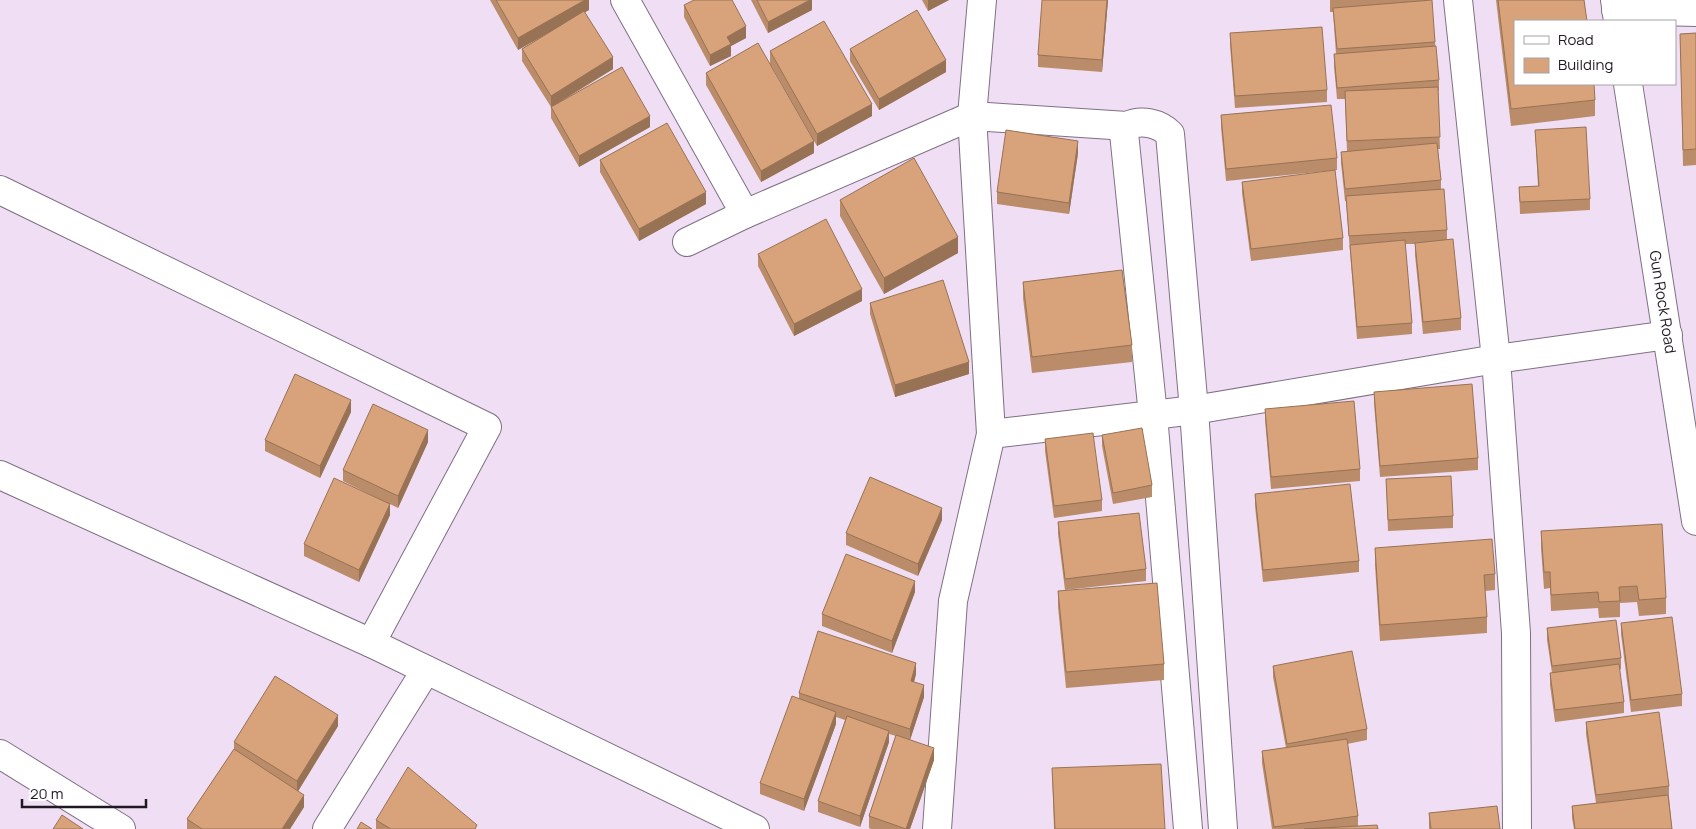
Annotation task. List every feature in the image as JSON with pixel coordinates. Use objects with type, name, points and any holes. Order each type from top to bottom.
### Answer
[{"type":"street","points":[[626,0],[745,214]]},
{"type":"street","points":[[937,829],[953,601],[992,434],[972,116],[982,0]]},
{"type":"street","points":[[1458,0],[1496,359],[1516,633],[1517,829]]},
{"type":"street","points":[[1616,10],[1696,12]]},
{"type":"street","name":"Gun Rock Road","points":[[1628,85],[1696,521]]},
{"type":"street","points":[[687,242],[745,214],[972,116],[1127,126],[1131,124],[1155,124],[1170,134],[1194,410],[1223,829]]},
{"type":"street","points":[[1127,126],[1124,133],[1153,415],[1188,829]]},
{"type":"street","points":[[0,190],[487,427],[370,643]]},
{"type":"street","points":[[992,434],[1194,410],[1496,359],[1668,335]]},
{"type":"street","points":[[0,475],[370,643],[755,829]]},
{"type":"street","points":[[327,829],[426,670]]},
{"type":"street","points":[[0,754],[121,829]]},
{"type":"building","points":[[496,0],[585,0],[518,38]]},
{"type":"building","points":[[694,0],[732,0],[746,26],[727,37],[731,44],[710,55],[684,5]]},
{"type":"building","points":[[757,0],[810,0],[768,22]]},
{"type":"building","points":[[1042,0],[1107,0],[1102,60],[1038,55]]},
{"type":"building","points":[[1432,0],[1435,42],[1337,49],[1333,8]]},
{"type":"building","points":[[1498,0],[1584,0],[1587,20],[1514,20],[1514,85],[1594,85],[1595,100],[1511,109]]},
{"type":"building","points":[[917,10],[946,60],[879,99],[850,49]]},
{"type":"building","points":[[584,11],[613,57],[551,96],[522,49]]},
{"type":"building","points":[[824,21],[872,104],[817,134],[770,51]]},
{"type":"building","points":[[1322,27],[1327,90],[1235,96],[1230,33]]},
{"type":"building","points":[[1696,33],[1696,149],[1683,150],[1680,34]]},
{"type":"building","points":[[758,43],[814,141],[761,171],[706,73]]},
{"type":"building","points":[[1436,46],[1439,80],[1337,88],[1334,54]]},
{"type":"building","points":[[622,67],[650,116],[579,156],[551,107]]},
{"type":"building","points":[[1438,87],[1440,137],[1347,141],[1345,91]]},
{"type":"building","points":[[1331,105],[1337,158],[1226,169],[1221,115]]},
{"type":"building","points":[[667,123],[706,192],[639,229],[600,160]]},
{"type":"building","points":[[1586,127],[1590,199],[1520,202],[1519,187],[1539,186],[1535,130]]},
{"type":"building","points":[[1006,130],[1078,141],[1069,203],[997,192]]},
{"type":"building","points":[[1437,143],[1441,180],[1345,189],[1341,152]]},
{"type":"building","points":[[914,158],[958,237],[884,278],[840,200]]},
{"type":"building","points":[[1335,170],[1343,238],[1251,249],[1242,182]]},
{"type":"building","points":[[1444,189],[1447,230],[1349,236],[1346,196]]},
{"type":"building","points":[[826,219],[862,289],[794,324],[758,254]]},
{"type":"building","points":[[1453,239],[1461,318],[1423,322],[1415,243]]},
{"type":"building","points":[[1405,240],[1412,323],[1357,327],[1350,245]]},
{"type":"building","points":[[1122,270],[1132,345],[1032,357],[1023,282]]},
{"type":"building","points":[[943,280],[969,362],[895,385],[870,303]]},
{"type":"building","points":[[295,374],[351,400],[320,466],[265,440]]},
{"type":"building","points":[[1472,384],[1478,458],[1380,466],[1374,392]]},
{"type":"building","points":[[1354,401],[1360,469],[1271,477],[1265,409]]},
{"type":"building","points":[[373,404],[428,430],[398,496],[343,470]]},
{"type":"building","points":[[1142,428],[1152,485],[1113,493],[1102,435]]},
{"type":"building","points":[[1093,433],[1102,500],[1054,506],[1045,439]]},
{"type":"building","points":[[1451,476],[1453,516],[1388,520],[1386,479]]},
{"type":"building","points":[[870,477],[942,508],[918,564],[846,533]]},
{"type":"building","points":[[334,478],[390,504],[359,570],[304,544]]},
{"type":"building","points":[[1350,484],[1359,561],[1263,570],[1255,494]]},
{"type":"building","points":[[1139,513],[1146,569],[1065,579],[1058,522]]},
{"type":"building","points":[[1662,524],[1666,598],[1639,600],[1637,586],[1619,587],[1620,601],[1599,602],[1598,592],[1551,595],[1550,572],[1544,572],[1541,531]]},
{"type":"building","points":[[1492,539],[1495,574],[1484,575],[1487,617],[1380,625],[1375,548]]},
{"type":"building","points":[[846,554],[915,581],[892,641],[822,614]]},
{"type":"building","points":[[1157,583],[1164,664],[1066,672],[1058,591]]},
{"type":"building","points":[[1672,617],[1682,694],[1631,700],[1621,623]]},
{"type":"building","points":[[1616,620],[1621,658],[1552,666],[1547,628]]},
{"type":"building","points":[[818,631],[916,663],[911,681],[924,685],[910,729],[799,693]]},
{"type":"building","points":[[1352,651],[1367,729],[1287,744],[1273,666]]},
{"type":"building","points":[[1619,664],[1624,702],[1555,710],[1550,673]]},
{"type":"building","points":[[275,676],[338,715],[297,781],[234,742]]},
{"type":"building","points":[[792,696],[836,712],[804,799],[760,783]]},
{"type":"building","points":[[1659,712],[1669,786],[1596,795],[1586,722]]},
{"type":"building","points":[[847,716],[889,731],[860,816],[818,801]]},
{"type":"building","points":[[896,735],[934,748],[906,829],[869,816]]},
{"type":"building","points":[[1347,739],[1358,816],[1274,827],[1262,751]]},
{"type":"building","points":[[234,749],[304,795],[282,829],[202,829],[187,819]]},
{"type":"building","points":[[1161,764],[1165,829],[1055,829],[1052,768]]},
{"type":"building","points":[[408,767],[477,825],[475,829],[391,829],[376,820]]},
{"type":"building","points":[[1668,795],[1672,829],[1575,829],[1572,806]]},
{"type":"building","points":[[1497,806],[1500,829],[1431,829],[1429,813]]},
{"type":"building","points":[[62,815],[83,829],[53,829]]},
{"type":"building","points":[[361,822],[372,829],[357,829]]},
{"type":"building","points":[[1377,825],[1378,829],[1304,829]]}]
